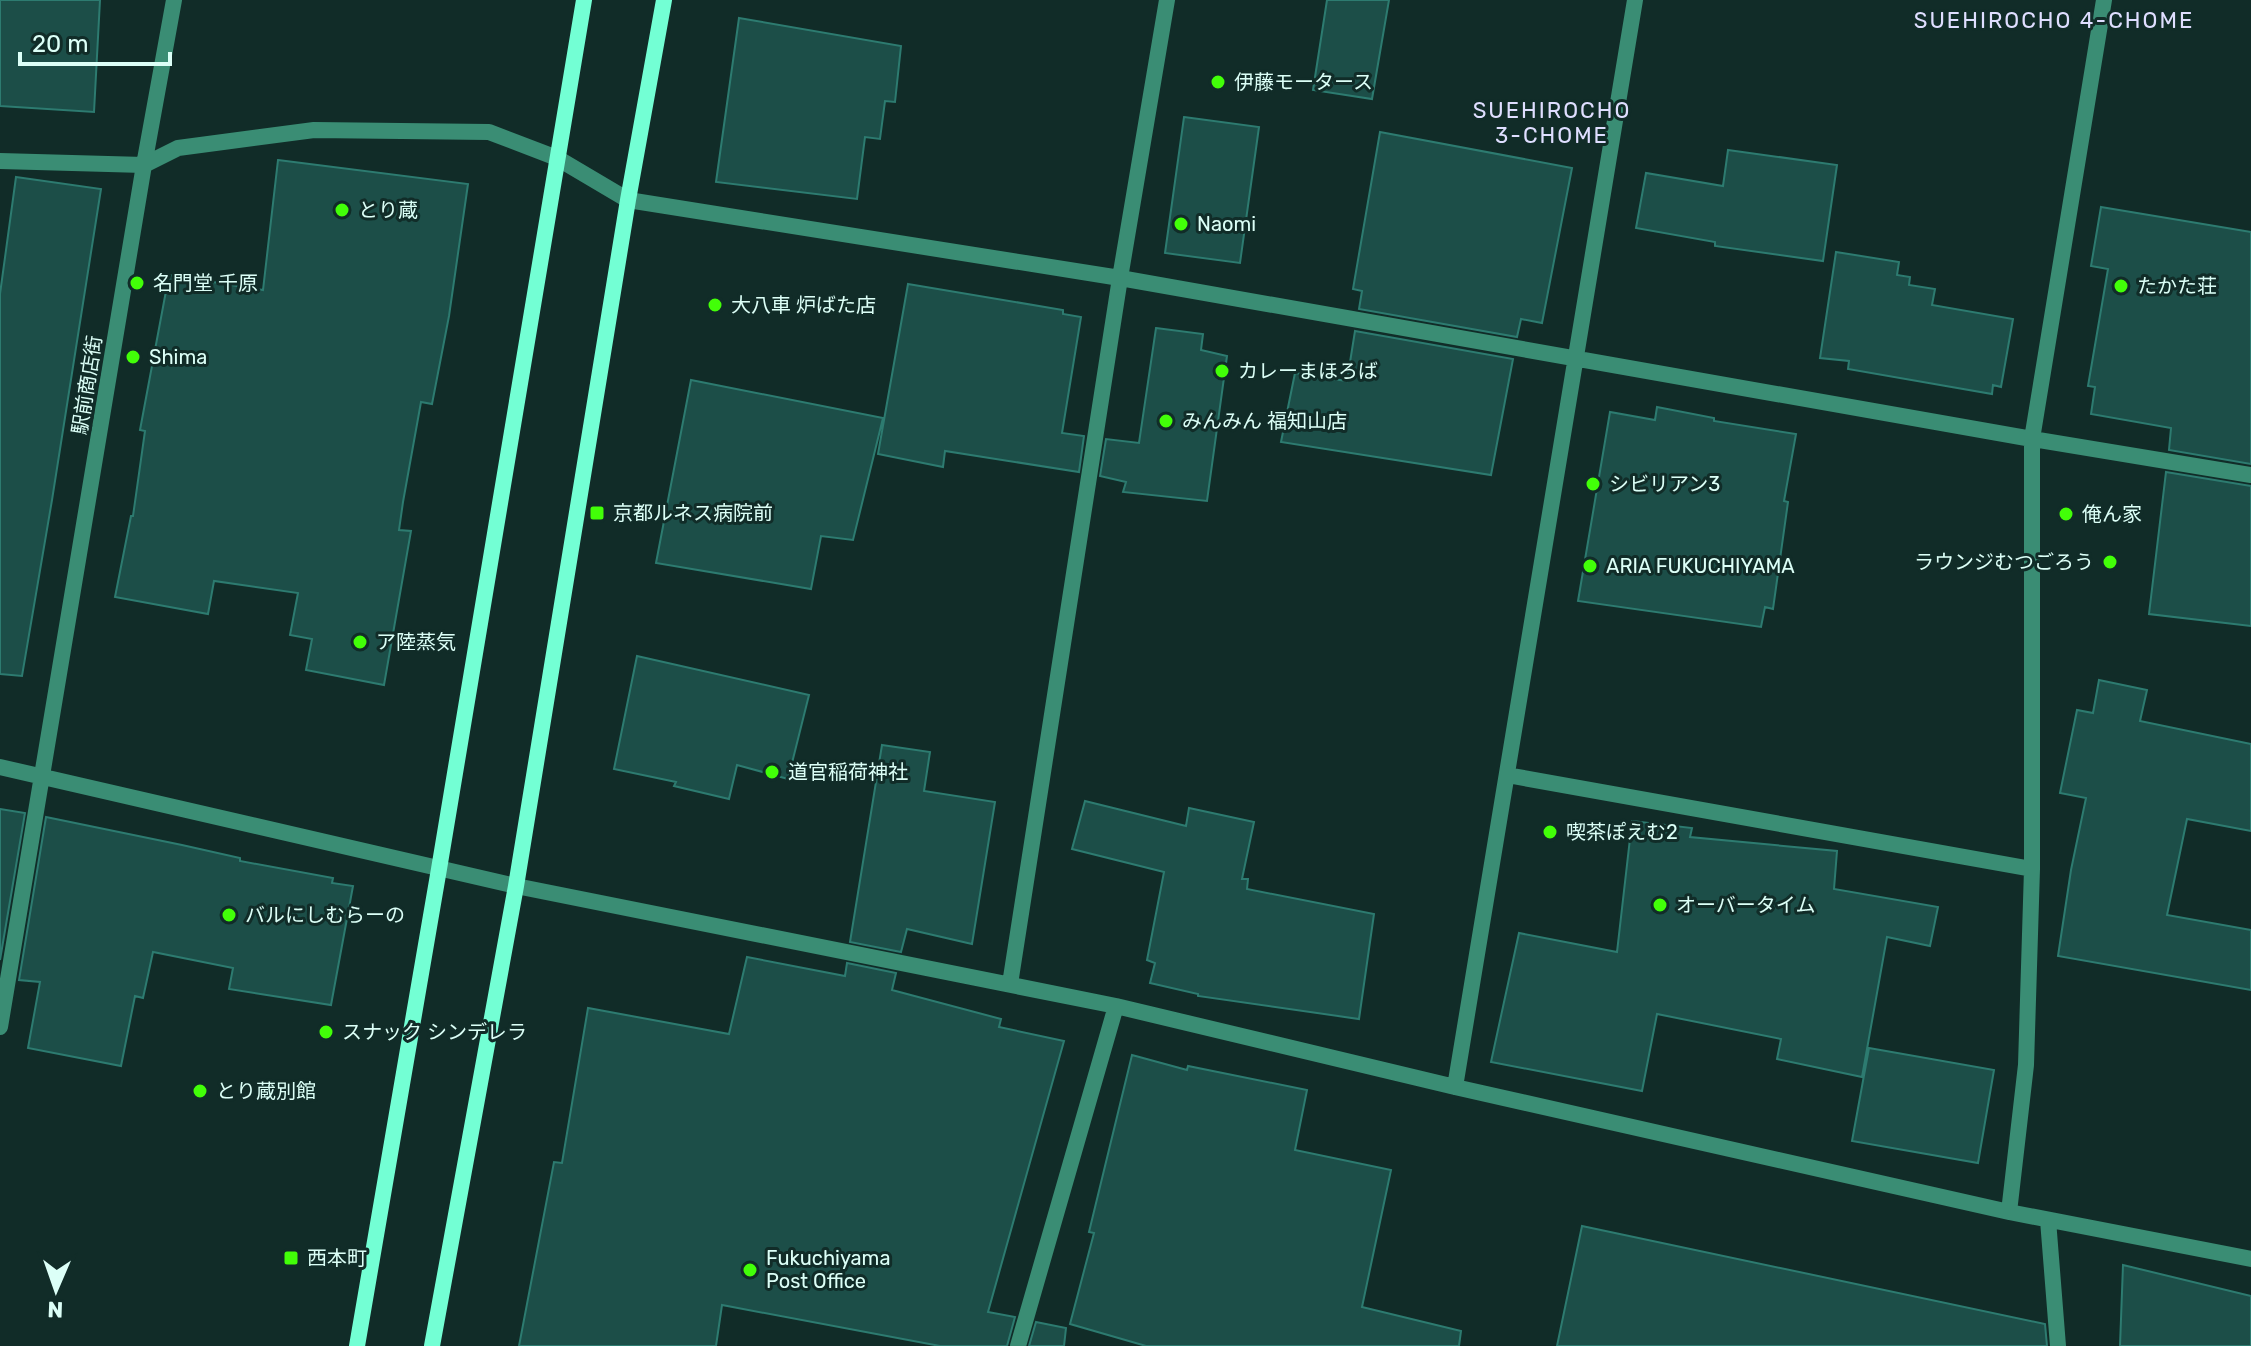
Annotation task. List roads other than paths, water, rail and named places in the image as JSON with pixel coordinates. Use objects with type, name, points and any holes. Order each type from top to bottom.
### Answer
[{"type":"street","name":"駅前商店街","points":[[0,1027],[174,0]]},
{"type":"street","points":[[357,1346],[584,0]]},
{"type":"street","points":[[432,1346],[516,886],[628,200],[664,0]]},
{"type":"street","points":[[1010,984],[1120,278],[1167,0]]},
{"type":"street","points":[[1455,1087],[1635,0]]},
{"type":"street","points":[[2009,1212],[2026,1065],[2032,869],[2032,439],[2104,0]]},
{"type":"street","points":[[0,161],[144,165],[178,148],[314,130],[489,132],[557,158],[628,200],[1120,278],[2251,475]]},
{"type":"street","points":[[0,767],[516,886],[1116,1006],[1455,1087],[2009,1212],[2251,1259]]},
{"type":"street","points":[[1507,775],[2032,869]]},
{"type":"street","points":[[1018,1346],[1116,1006]]},
{"type":"street","points":[[2048,1220],[2058,1346]]},
{"type":"place","name":"伊藤モータース","points":[[1218,82]]},
{"type":"place","name":"とり蔵","points":[[342,210]]},
{"type":"place","name":"Naomi","points":[[1181,224]]},
{"type":"place","name":"名門堂 千原","points":[[137,283]]},
{"type":"place","name":"たかた荘","points":[[2121,286]]},
{"type":"place","name":"大八車 炉ばた店","points":[[715,305]]},
{"type":"place","name":"Shima","points":[[133,357]]},
{"type":"place","name":"カレーまほろば","points":[[1222,371]]},
{"type":"place","name":"みんみん 福知山店","points":[[1166,421]]},
{"type":"place","name":"シビリアン3","points":[[1593,484]]},
{"type":"place","name":"京都ルネス病院前","points":[[597,513]]},
{"type":"place","name":"俺ん家","points":[[2066,514]]},
{"type":"place","name":"ラウンジむつごろう","points":[[2110,562]]},
{"type":"place","name":"ARIA FUKUCHIYAMA","points":[[1590,566]]},
{"type":"place","name":"ア陸蒸気","points":[[360,642]]},
{"type":"place","name":"道官稲荷神社","points":[[772,772]]},
{"type":"place","name":"喫茶ぽえむ2","points":[[1550,832]]},
{"type":"place","name":"オーバータイム","points":[[1660,905]]},
{"type":"place","name":"バルにしむらーの","points":[[229,915]]},
{"type":"place","name":"スナック シンデレラ","points":[[326,1032]]},
{"type":"place","name":"とり蔵別館","points":[[200,1091]]},
{"type":"place","name":"西本町","points":[[291,1258]]},
{"type":"place","name":"Fukuchiyama Post Office","points":[[750,1270]]},
{"type":"district","name":"SUEHIROCHO 4-CHOME","points":[[2054,20]]},
{"type":"district","name":"SUEHIROCHO 3-CHOME","points":[[1552,122]]}]
